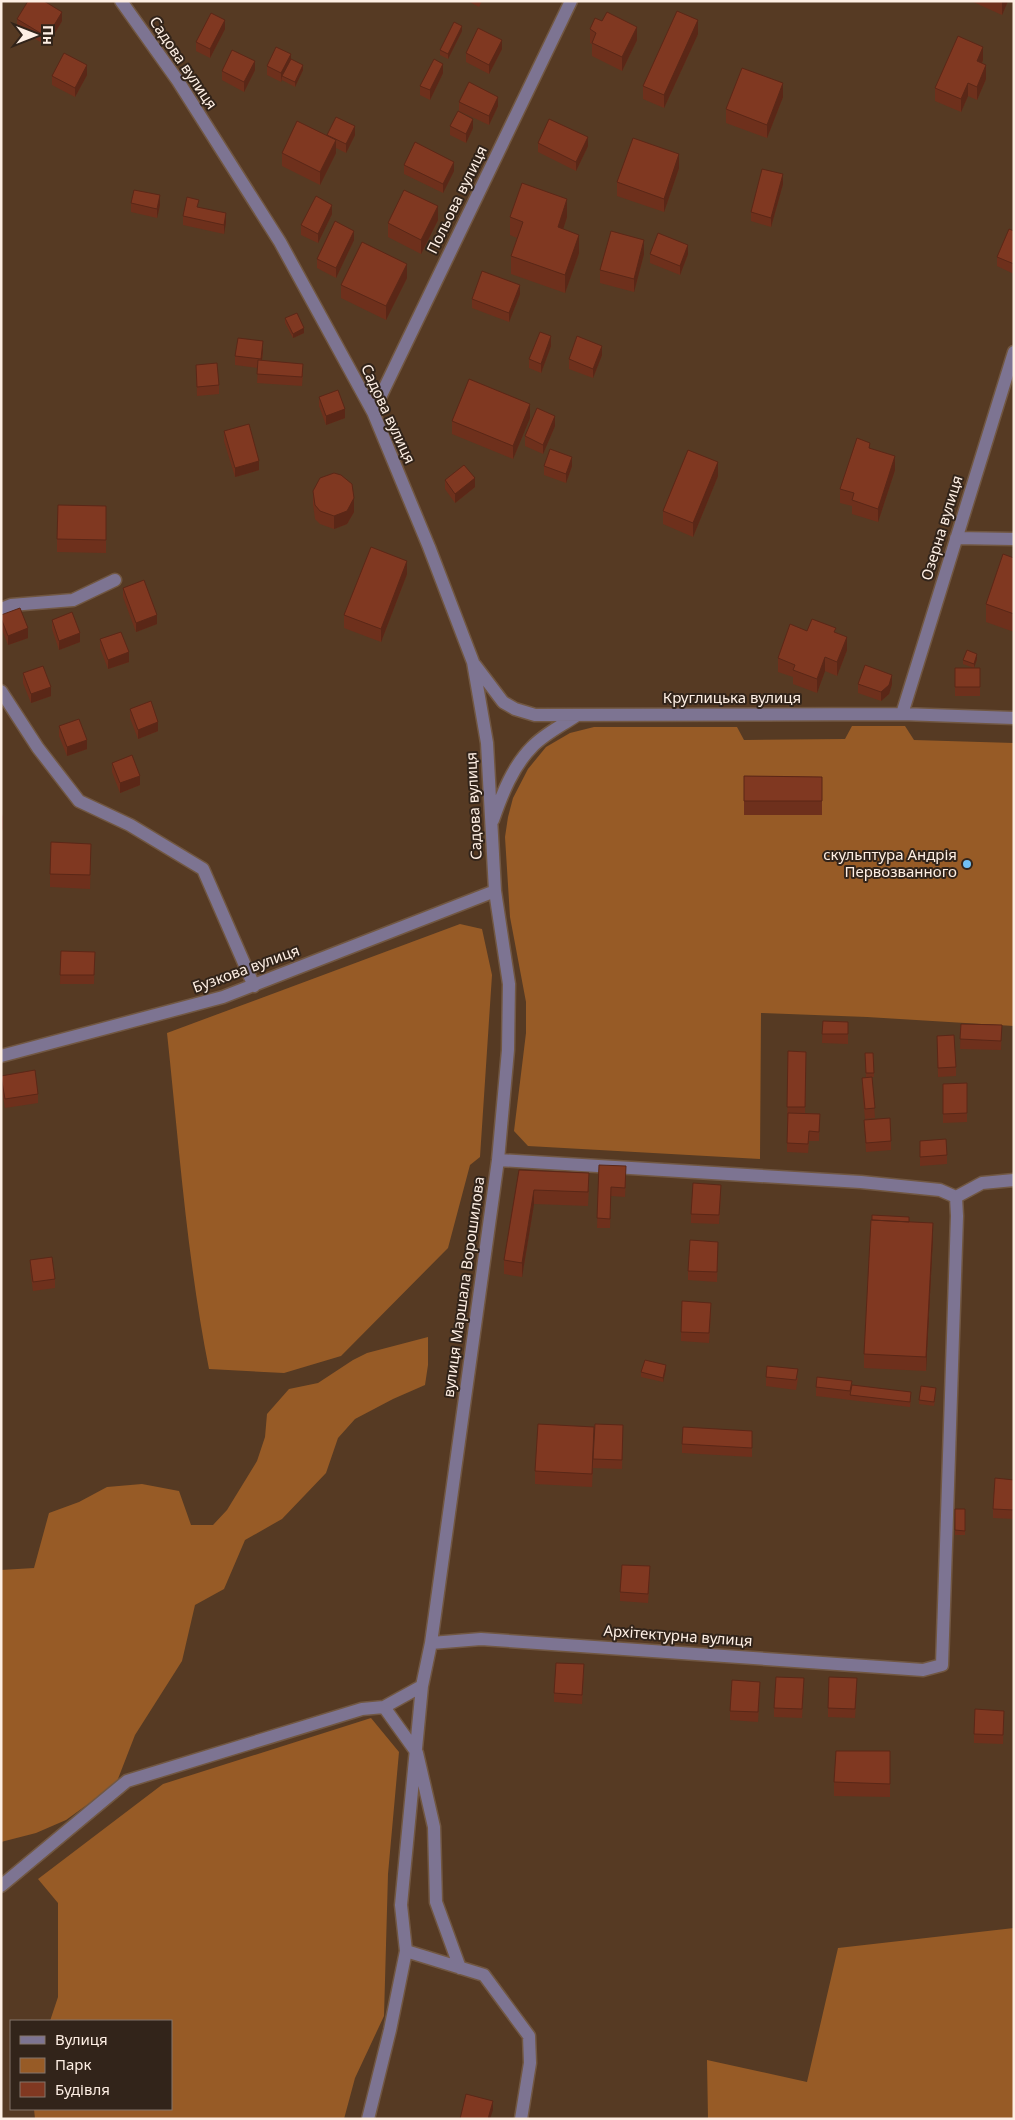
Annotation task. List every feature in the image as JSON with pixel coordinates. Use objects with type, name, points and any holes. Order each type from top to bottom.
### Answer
[{"type":"street","name":"Садова вулиця","points":[[121,1],[178,82],[280,242],[373,412],[430,547],[474,662],[487,743],[495,890]]},
{"type":"street","name":"Польова вулиця","points":[[373,412],[571,1]]},
{"type":"street","name":"Озерна вулиця","points":[[902,714],[1014,352]]},
{"type":"street","points":[[956,538],[1014,539]]},
{"type":"street","points":[[1,608],[11,605],[73,600],[115,580]]},
{"type":"street","name":"Круглицька вулиця","points":[[474,662],[503,702],[515,709],[535,715],[902,714],[1014,718]]},
{"type":"street","points":[[1,691],[38,748],[79,801],[130,824],[203,869],[254,986]]},
{"type":"street","points":[[491,827],[500,798],[516,767],[532,746],[577,715]]},
{"type":"street","name":"Бузкова вулиця","points":[[1,1056],[213,1000],[254,986],[495,890]]},
{"type":"street","name":"вулиця Маршала Ворошилова","points":[[368,2119],[390,2030],[406,1951],[401,1905],[422,1686],[431,1643],[498,1160],[508,1050],[509,984],[495,890]]},
{"type":"street","points":[[498,1160],[861,1182],[940,1190],[956,1197],[982,1184],[1014,1180]]},
{"type":"street","name":"Архітектурна вулиця","points":[[431,1643],[481,1639],[923,1670],[942,1665],[957,1216],[956,1197]]},
{"type":"street","points":[[1,1886],[127,1781],[362,1709],[384,1707],[422,1686]]},
{"type":"street","points":[[384,1707],[417,1753],[434,1827],[436,1902],[460,1968]]},
{"type":"street","points":[[406,1951],[484,1975],[529,2036],[530,2063],[521,2119]]},
{"type":"green space","points":[[852,726],[905,726],[914,740],[1014,743],[1014,1026],[761,1013],[760,1159],[528,1146],[514,1131],[526,1033],[526,1002],[510,917],[505,837],[513,798],[528,769],[546,747],[570,733],[594,727],[737,727],[744,740],[845,739]]},
{"type":"green space","points":[[460,924],[482,929],[492,975],[480,1157],[470,1165],[448,1248],[341,1356],[284,1373],[209,1369],[189,1244],[167,1033]]},
{"type":"green space","points":[[428,1337],[428,1365],[425,1385],[355,1419],[338,1438],[326,1473],[282,1519],[245,1540],[224,1589],[195,1605],[182,1661],[135,1735],[116,1784],[66,1820],[36,1833],[1,1842],[1,1570],[34,1568],[49,1513],[79,1502],[107,1487],[142,1484],[179,1491],[191,1525],[213,1525],[227,1510],[257,1461],[265,1437],[267,1414],[289,1389],[318,1383],[367,1353]]},
{"type":"green space","points":[[371,1718],[399,1752],[388,1874],[384,2016],[355,2078],[344,2119],[35,2119],[34,2110],[172,2110],[172,2020],[50,2020],[58,1997],[58,1903],[38,1879],[163,1784]]},
{"type":"green space","points":[[1014,1928],[1014,2119],[708,2119],[707,2060],[807,2082],[838,1948]]},
{"type":"building","points":[[28,1],[44,1],[62,12],[47,37],[17,19]]},
{"type":"building","points":[[677,11],[698,20],[664,95],[643,86]]},
{"type":"building","points":[[607,12],[637,27],[622,57],[592,43],[596,33],[590,29],[595,18],[602,21]]},
{"type":"building","points":[[211,13],[225,20],[210,49],[196,42]]},
{"type":"building","points":[[454,22],[462,26],[448,54],[440,50]]},
{"type":"building","points":[[478,28],[502,40],[489,65],[466,53]]},
{"type":"building","points":[[958,36],[983,47],[977,61],[986,65],[977,87],[968,83],[961,99],[935,88]]},
{"type":"building","points":[[276,47],[291,54],[281,73],[267,66]]},
{"type":"building","points":[[232,50],[255,61],[244,82],[222,71]]},
{"type":"building","points":[[64,53],[87,65],[75,88],[52,76]]},
{"type":"building","points":[[291,59],[303,65],[295,82],[282,76]]},
{"type":"building","points":[[434,59],[443,64],[430,90],[420,86]]},
{"type":"building","points":[[742,68],[783,83],[767,125],[726,109]]},
{"type":"building","points":[[469,82],[498,97],[489,116],[459,102]]},
{"type":"building","points":[[458,111],[473,119],[466,134],[450,126]]},
{"type":"building","points":[[336,117],[355,126],[346,144],[327,135]]},
{"type":"building","points":[[549,119],[588,137],[576,162],[538,143]]},
{"type":"building","points":[[297,121],[336,140],[320,172],[282,153]]},
{"type":"building","points":[[633,138],[679,154],[664,199],[617,182]]},
{"type":"building","points":[[415,142],[454,162],[443,184],[404,165]]},
{"type":"building","points":[[762,169],[783,174],[771,218],[751,212]]},
{"type":"building","points":[[522,183],[567,199],[558,227],[579,235],[565,275],[511,256],[523,222],[510,217]]},
{"type":"building","points":[[134,190],[160,195],[157,209],[131,203]]},
{"type":"building","points":[[404,190],[438,206],[421,240],[388,223]]},
{"type":"building","points":[[316,196],[332,205],[318,234],[301,225]]},
{"type":"building","points":[[187,197],[199,200],[197,207],[226,213],[224,225],[183,216]]},
{"type":"building","points":[[335,221],[354,231],[336,268],[317,259]]},
{"type":"building","points":[[1009,229],[1014,231],[1014,264],[997,257]]},
{"type":"building","points":[[611,231],[644,240],[634,279],[600,270]]},
{"type":"building","points":[[658,233],[688,245],[680,266],[650,254]]},
{"type":"building","points":[[362,242],[407,264],[386,306],[341,285]]},
{"type":"building","points":[[482,271],[520,285],[509,313],[472,299]]},
{"type":"building","points":[[297,313],[304,328],[293,334],[285,318]]},
{"type":"building","points":[[540,332],[551,336],[541,364],[529,359]]},
{"type":"building","points":[[577,336],[602,346],[593,369],[569,359]]},
{"type":"building","points":[[238,338],[263,341],[261,359],[235,356]]},
{"type":"building","points":[[258,360],[303,364],[302,377],[257,374]]},
{"type":"building","points":[[217,363],[219,385],[197,387],[196,365]]},
{"type":"building","points":[[469,379],[530,404],[513,446],[452,421]]},
{"type":"building","points":[[338,390],[345,409],[326,416],[319,397]]},
{"type":"building","points":[[537,408],[555,416],[543,445],[525,436]]},
{"type":"building","points":[[249,424],[259,461],[235,468],[224,431]]},
{"type":"building","points":[[857,438],[870,443],[869,448],[895,456],[878,509],[852,500],[854,493],[840,489]]},
{"type":"building","points":[[550,449],[572,457],[566,474],[544,466]]},
{"type":"building","points":[[688,450],[718,462],[693,523],[663,511]]},
{"type":"building","points":[[464,465],[475,478],[455,494],[445,480]]},
{"type":"building","points":[[334,473],[341,475],[352,484],[354,498],[347,511],[334,516],[320,511],[315,505],[313,491],[320,478]]},
{"type":"building","points":[[58,505],[106,506],[106,540],[57,539]]},
{"type":"building","points":[[371,547],[407,561],[381,629],[344,615]]},
{"type":"building","points":[[1003,554],[1014,558],[1014,614],[986,604]]},
{"type":"building","points":[[144,580],[157,615],[136,623],[123,588]]},
{"type":"building","points":[[20,608],[28,628],[8,636],[1,615]]},
{"type":"building","points":[[72,612],[80,633],[59,641],[52,620]]},
{"type":"building","points":[[812,619],[836,628],[834,632],[847,637],[837,662],[825,657],[817,679],[793,670],[795,665],[778,658],[790,624],[807,631]]},
{"type":"building","points":[[121,632],[129,652],[108,660],[100,639]]},
{"type":"building","points":[[967,650],[977,654],[974,664],[963,660]]},
{"type":"building","points":[[865,665],[892,675],[889,685],[881,692],[858,684]]},
{"type":"building","points":[[43,666],[51,687],[31,694],[23,673]]},
{"type":"building","points":[[955,668],[980,668],[980,687],[955,687]]},
{"type":"building","points":[[151,701],[158,722],[138,730],[130,709]]},
{"type":"building","points":[[79,719],[87,740],[67,747],[59,726]]},
{"type":"building","points":[[132,755],[140,776],[120,783],[112,763]]},
{"type":"building","points":[[744,776],[822,777],[822,801],[744,801]]},
{"type":"building","points":[[51,842],[91,844],[90,875],[50,874]]},
{"type":"building","points":[[61,951],[95,952],[94,975],[60,975]]},
{"type":"building","points":[[823,1021],[848,1022],[848,1034],[822,1034]]},
{"type":"building","points":[[961,1024],[1002,1025],[1001,1041],[960,1039]]},
{"type":"building","points":[[954,1035],[956,1067],[938,1068],[937,1036]]},
{"type":"building","points":[[788,1051],[806,1052],[805,1107],[787,1107]]},
{"type":"building","points":[[865,1053],[873,1053],[874,1073],[866,1073]]},
{"type":"building","points":[[35,1070],[38,1094],[5,1099],[1,1076]]},
{"type":"building","points":[[872,1077],[875,1108],[865,1109],[862,1078]]},
{"type":"building","points":[[967,1083],[967,1113],[943,1114],[943,1084]]},
{"type":"building","points":[[788,1113],[820,1114],[819,1132],[809,1131],[808,1144],[787,1143]]},
{"type":"building","points":[[890,1118],[891,1141],[866,1143],[864,1120]]},
{"type":"building","points":[[946,1139],[947,1155],[920,1157],[920,1141]]},
{"type":"building","points":[[599,1165],[626,1166],[625,1188],[611,1187],[610,1219],[597,1218]]},
{"type":"building","points":[[519,1170],[589,1173],[588,1192],[534,1190],[522,1263],[504,1260]]},
{"type":"building","points":[[693,1183],[721,1185],[719,1215],[691,1214]]},
{"type":"building","points":[[872,1215],[909,1217],[909,1222],[872,1220]]},
{"type":"building","points":[[871,1220],[933,1223],[926,1357],[864,1354]]},
{"type":"building","points":[[690,1240],[718,1242],[717,1272],[688,1271]]},
{"type":"building","points":[[52,1257],[55,1279],[33,1282],[30,1260]]},
{"type":"building","points":[[682,1301],[711,1303],[709,1333],[681,1332]]},
{"type":"building","points":[[645,1360],[666,1365],[663,1378],[641,1372]]},
{"type":"building","points":[[767,1366],[798,1369],[796,1380],[766,1377]]},
{"type":"building","points":[[817,1377],[852,1381],[850,1391],[816,1387]]},
{"type":"building","points":[[852,1385],[911,1392],[910,1402],[850,1395]]},
{"type":"building","points":[[921,1386],[936,1388],[934,1402],[919,1400]]},
{"type":"building","points":[[538,1424],[594,1427],[592,1474],[535,1471]]},
{"type":"building","points":[[595,1424],[623,1425],[622,1460],[593,1459]]},
{"type":"building","points":[[683,1427],[752,1431],[752,1448],[682,1444]]},
{"type":"building","points":[[995,1478],[1014,1480],[1014,1510],[993,1509]]},
{"type":"building","points":[[955,1509],[965,1509],[965,1531],[955,1530]]},
{"type":"building","points":[[622,1565],[650,1566],[648,1594],[620,1592]]},
{"type":"building","points":[[556,1663],[584,1664],[582,1695],[554,1693]]},
{"type":"building","points":[[776,1677],[804,1678],[802,1709],[774,1708]]},
{"type":"building","points":[[829,1677],[857,1678],[855,1709],[828,1708]]},
{"type":"building","points":[[732,1680],[760,1682],[758,1712],[730,1711]]},
{"type":"building","points":[[975,1709],[1004,1711],[1003,1735],[974,1734]]},
{"type":"building","points":[[836,1751],[890,1751],[890,1784],[834,1782]]},
{"type":"building","points":[[466,2094],[493,2101],[488,2119],[460,2119]]},
{"type":"place","name":"скульптура Андрія Первозванного","points":[[967,864]]}]
